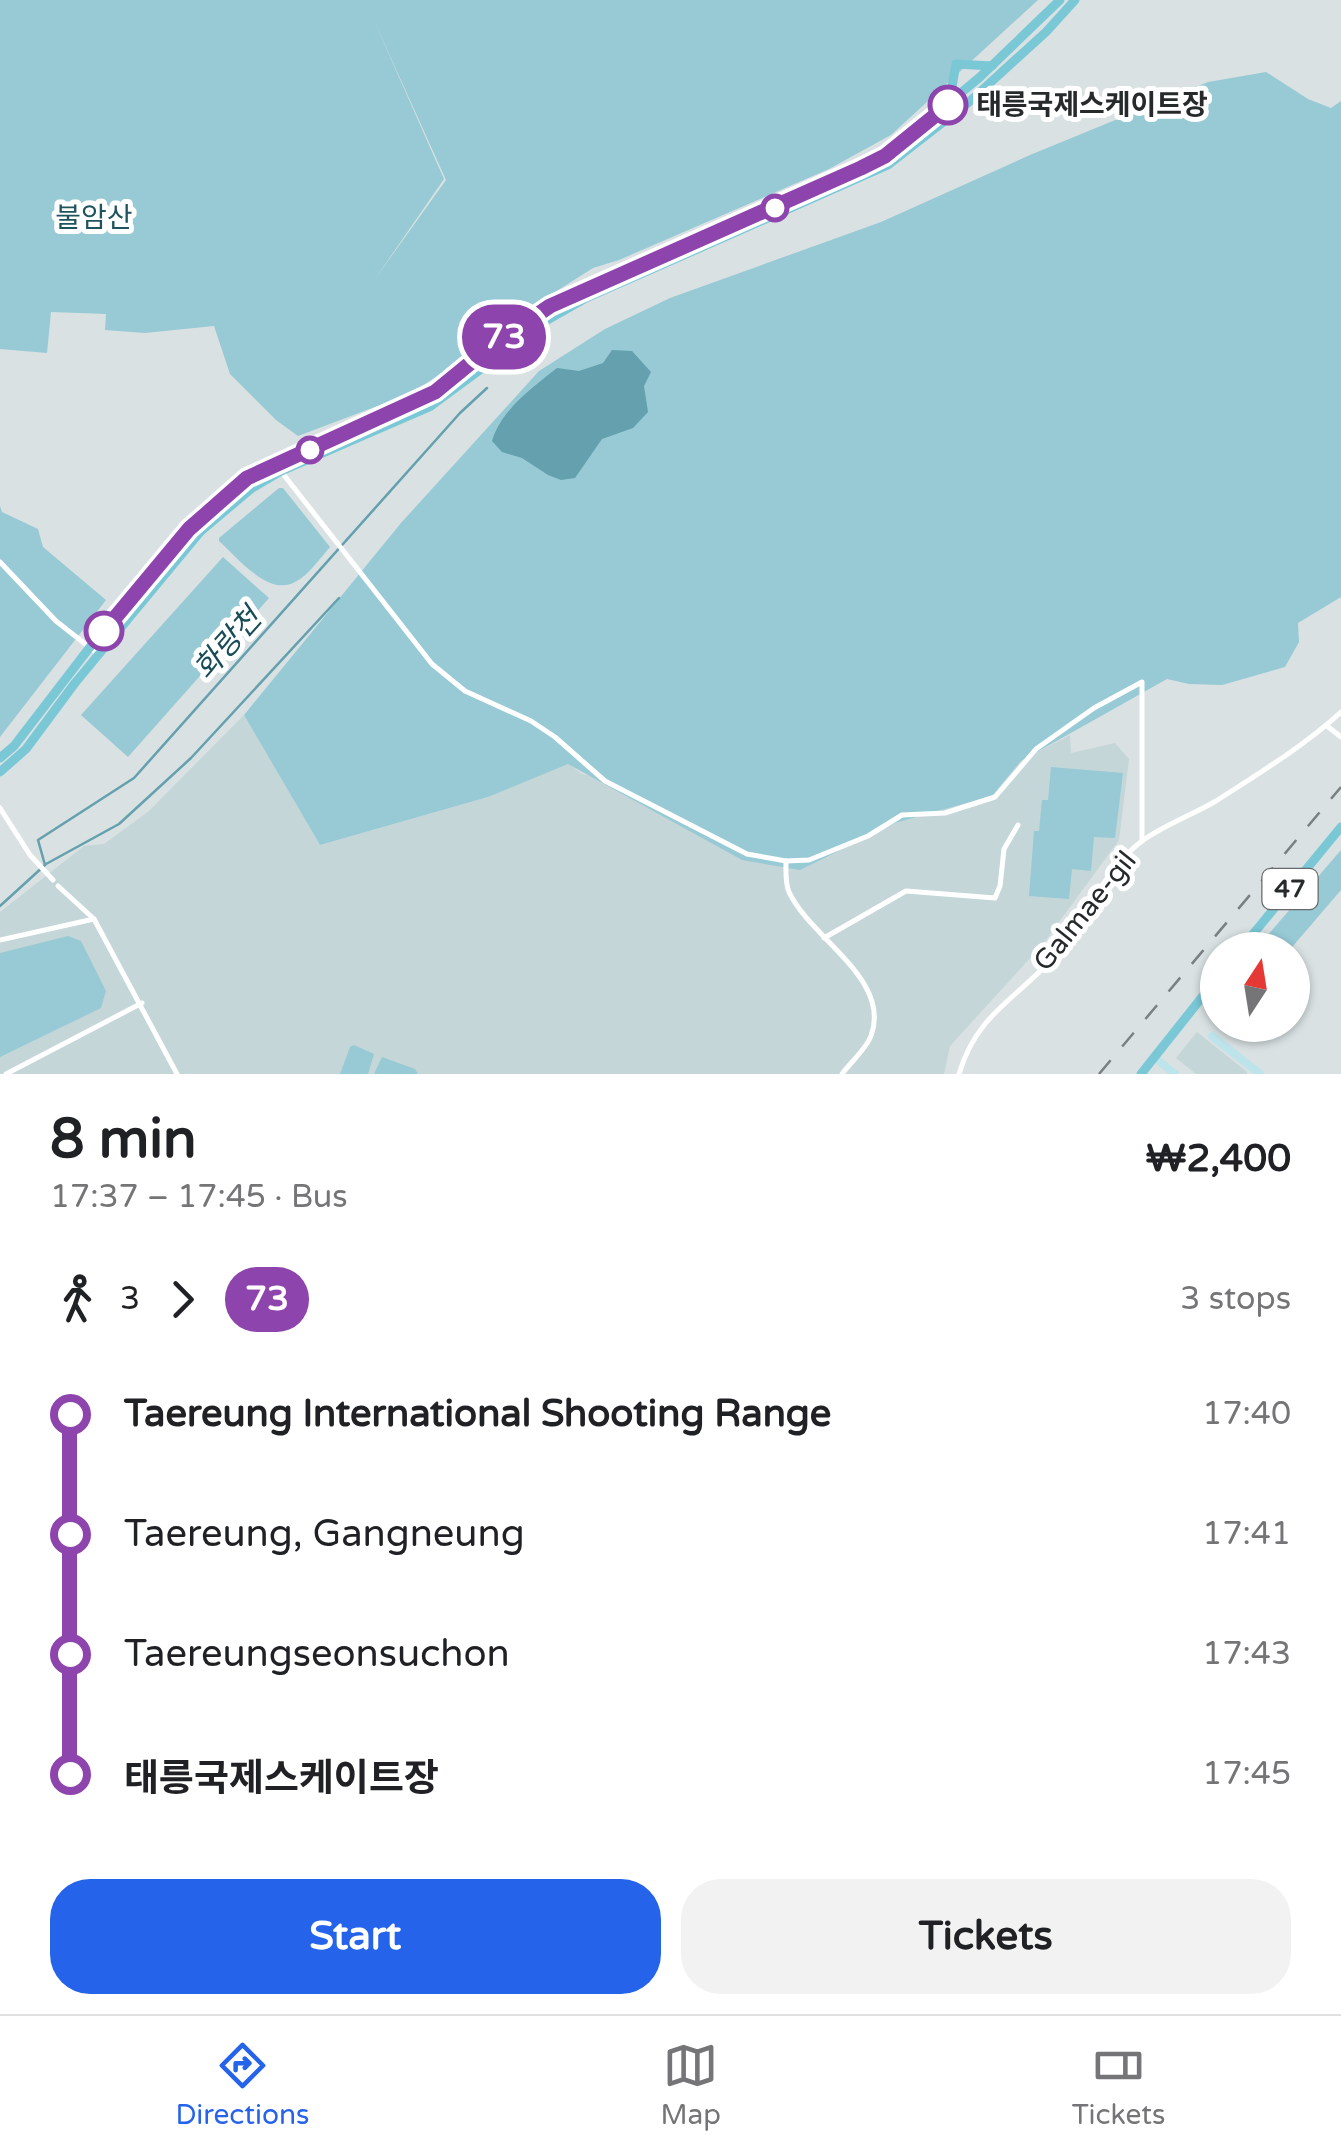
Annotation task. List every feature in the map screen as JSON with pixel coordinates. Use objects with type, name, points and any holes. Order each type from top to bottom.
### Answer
[{"type":"main road","points":[[0,758],[201,530],[278,468],[435,392],[490,347],[550,306],[869,164],[951,103],[1060,0]]},
{"type":"main road","points":[[278,468],[431,406],[549,319],[584,299],[888,165],[931,134],[1002,72],[1075,0]]},
{"type":"main road","points":[[1002,72],[998,70],[1014,55],[1016,44]]},
{"type":"main road","points":[[951,103],[956,64],[992,66]]},
{"type":"main road","points":[[931,134],[958,107],[958,103],[951,103]]},
{"type":"main road","points":[[0,772],[26,749],[94,651]]},
{"type":"main road","name":"47","points":[[1255,932],[1341,827]]},
{"type":"main road","points":[[1141,1074],[1200,1000]]},
{"type":"street","points":[[278,468],[432,664],[466,690],[555,736],[605,781],[747,854],[786,861],[809,860],[868,836],[902,815],[946,813],[995,797],[1036,749],[1094,708],[1142,682],[1142,841]]},
{"type":"street","points":[[0,562],[56,621],[94,651]]},
{"type":"street","name":"Galmae-gil","points":[[959,1074],[966,1047],[995,1011],[1054,956],[1116,869],[1142,841],[1216,800],[1311,737],[1341,712]]},
{"type":"street","points":[[1327,726],[1341,737]]},
{"type":"street","points":[[0,808],[30,855],[94,918],[177,1074]]},
{"type":"street","points":[[824,938],[906,891],[995,898],[1004,849],[1018,825]]},
{"type":"street","points":[[786,861],[786,888],[801,913],[868,988],[875,1006],[870,1038],[842,1074]]},
{"type":"street","points":[[0,940],[94,918]]},
{"type":"street","points":[[6,1074],[142,1003]]},
{"type":"street","points":[[1220,1042],[1260,1074]]},
{"type":"street","points":[[1154,1057],[1175,1074]]},
{"type":"shaded area","points":[[612,350],[632,351],[651,372],[644,386],[648,412],[633,428],[602,439],[575,478],[561,480],[548,475],[522,458],[502,452],[492,441],[510,409],[557,368],[579,371],[603,363]]},
{"type":"shaded area","points":[[244,715],[320,845],[488,797],[568,763],[582,774],[865,837],[895,823],[992,796],[1021,761],[1070,735],[1071,753],[1115,743],[1129,759],[1119,840],[1043,944],[950,1046],[944,1074],[0,1074],[0,912],[84,846],[104,844],[149,811]]},
{"type":"shaded area","points":[[1197,1032],[1200,1042],[1210,1042],[1247,1074],[1196,1074],[1176,1058]]},
{"type":"green space","name":"불암산","points":[[0,0],[1038,0],[891,135],[829,169],[593,268],[484,337],[439,375],[409,394],[298,436],[230,374],[214,326],[145,333],[105,330],[106,314],[51,312],[47,353],[0,349]],"holes":[[[372,16],[446,180],[375,279],[444,179]]]},
{"type":"green space","points":[[1266,72],[1308,99],[1331,108],[1341,101],[1341,597],[1298,623],[1299,642],[1285,667],[1222,685],[1167,679],[1021,761],[992,796],[895,823],[800,870],[742,860],[568,764],[488,797],[320,845],[244,715],[401,523],[539,371],[605,329],[670,298],[881,222],[1208,82]]},
{"type":"green space","points":[[283,488],[330,547],[305,575],[285,585],[264,580],[219,541]]},
{"type":"green space","points":[[0,506],[2,512],[38,529],[43,547],[106,600],[0,737]]},
{"type":"green space","points":[[223,557],[269,598],[128,757],[81,715]]},
{"type":"green space","points":[[1051,767],[1123,773],[1115,838],[1094,837],[1091,871],[1072,869],[1069,899],[1029,896],[1034,831],[1039,831],[1042,800],[1048,800]]},
{"type":"green space","points":[[1341,850],[1341,890],[1305,932],[1270,932]]},
{"type":"green space","points":[[68,936],[81,941],[106,991],[101,1008],[0,1057],[0,953]]},
{"type":"green space","points":[[354,1045],[374,1054],[368,1074],[340,1074],[350,1047]]},
{"type":"green space","points":[[382,1057],[415,1069],[418,1074],[374,1074]]},
{"type":"waterway","name":"화랑천","points":[[0,906],[45,865],[38,840],[134,778],[460,413],[487,388]]},
{"type":"waterway","points":[[46,864],[119,824],[191,758],[339,598]]},
{"type":"railway","points":[[1099,1074],[1341,787]]},
{"type":"bus line","name":"73","points":[[104,631],[189,529],[247,478],[435,392],[490,347],[550,306],[837,181],[885,156],[948,105]]},
{"type":"place","name":"태릉국제스케이트장","points":[[948,105]]}]
